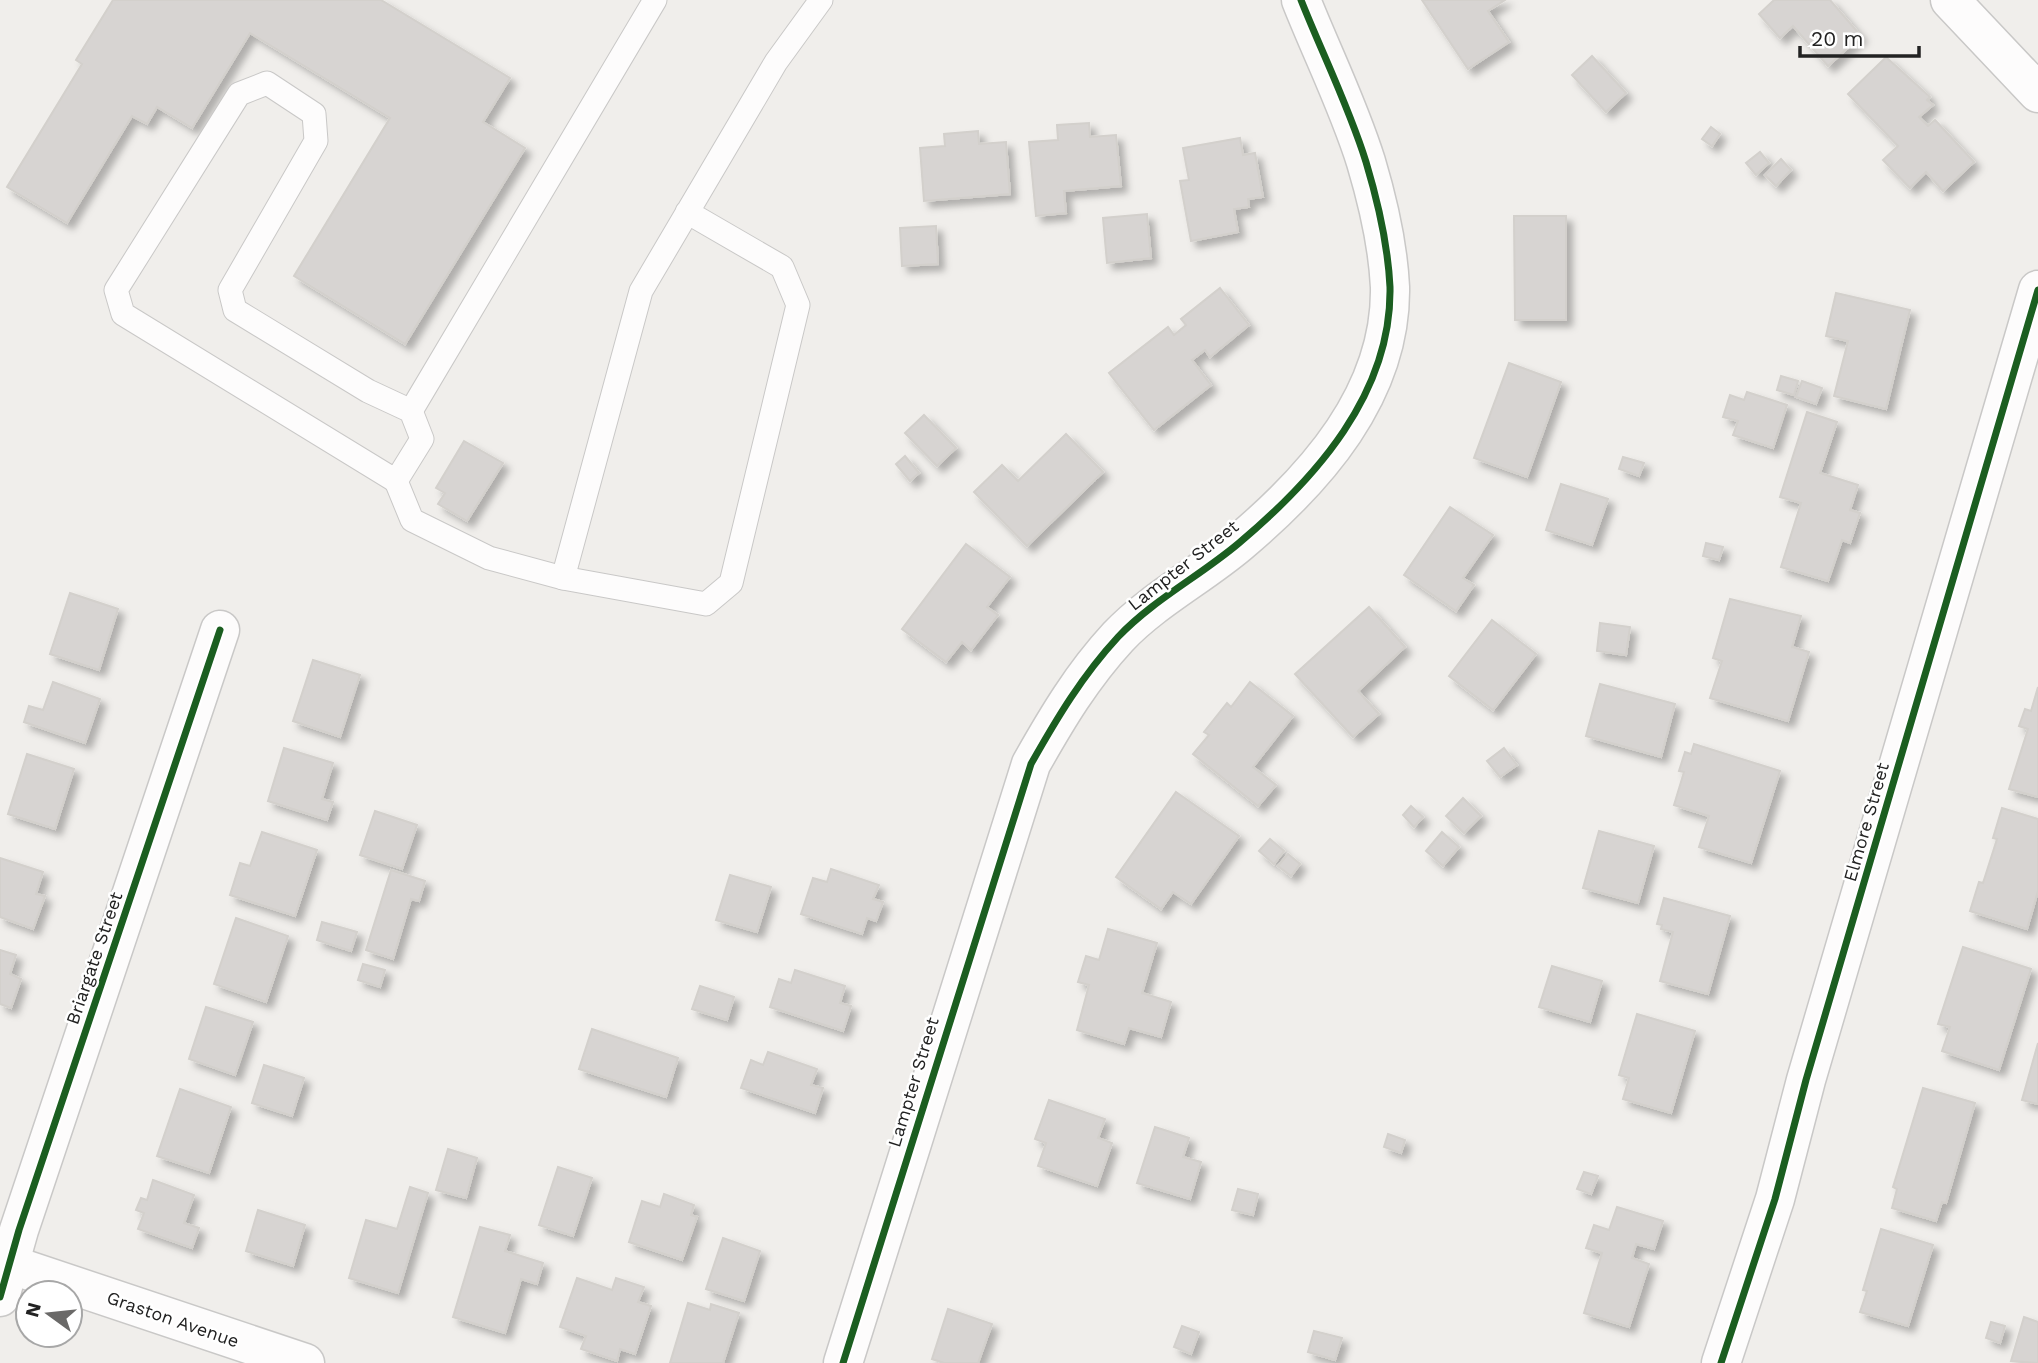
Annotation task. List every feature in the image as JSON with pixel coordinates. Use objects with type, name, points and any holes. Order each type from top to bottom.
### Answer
[{"type":"street","name":"Lampter Street","points":[[843,1363],[1031,764],[1074,689],[1119,636],[1282,506],[1324,461],[1350,422],[1369,385],[1382,345],[1389,295],[1379,209],[1365,160],[1301,0]]},
{"type":"street","points":[[1950,0],[2038,93]]},
{"type":"street","name":"Elmore Street","points":[[1721,1363],[1775,1199],[1806,1080],[2038,290]]},
{"type":"street","name":"Briargate Street","points":[[4,1274],[220,630]]},
{"type":"street","name":"Graston Avenue","points":[[4,1274],[305,1363]]},
{"type":"lane","points":[[411,411],[655,0]]},
{"type":"lane","points":[[563,578],[641,291],[776,62],[821,0]]},
{"type":"lane","points":[[396,481],[422,439],[411,411],[368,391],[234,310],[230,290],[317,141],[314,114],[267,83],[239,94],[116,290],[123,314],[396,481],[412,520],[489,558],[563,578],[706,604],[731,583],[797,305],[782,267],[687,212]]},
{"type":"building","points":[[113,0],[381,0],[510,78],[483,122],[525,148],[405,344],[294,276],[390,118],[250,33],[192,128],[157,107],[147,124],[132,116],[67,223],[7,187],[82,64],[76,60]]},
{"type":"building","points":[[1422,0],[1505,0],[1488,11],[1509,42],[1468,69]]},
{"type":"building","points":[[1774,0],[1830,0],[1861,36],[1828,66],[1793,26],[1780,38],[1759,14]]},
{"type":"building","points":[[1592,56],[1626,93],[1606,112],[1572,75]]},
{"type":"building","points":[[1886,57],[1930,97],[1927,100],[1933,105],[1919,117],[1928,126],[1935,120],[1974,162],[1943,191],[1926,172],[1910,188],[1883,160],[1898,146],[1848,94]]},
{"type":"building","points":[[1089,123],[1090,137],[1116,135],[1121,186],[1064,191],[1066,213],[1036,216],[1029,142],[1058,140],[1057,125]]},
{"type":"building","points":[[1711,127],[1720,134],[1712,146],[1702,139]]},
{"type":"building","points":[[978,131],[979,144],[1006,142],[1010,194],[924,201],[920,148],[945,146],[944,134]]},
{"type":"building","points":[[1240,138],[1243,155],[1255,153],[1263,197],[1248,199],[1249,207],[1234,209],[1238,232],[1191,241],[1180,181],[1189,180],[1183,148]]},
{"type":"building","points":[[1760,152],[1769,163],[1756,175],[1746,163]]},
{"type":"building","points":[[1781,159],[1791,170],[1776,186],[1765,175]]},
{"type":"building","points":[[1147,214],[1151,258],[1107,263],[1103,218]]},
{"type":"building","points":[[1514,216],[1566,216],[1566,320],[1515,320]]},
{"type":"building","points":[[936,226],[938,264],[902,266],[900,228]]},
{"type":"building","points":[[1220,288],[1249,325],[1210,357],[1205,350],[1192,360],[1211,385],[1154,430],[1109,373],[1168,327],[1174,335],[1186,325],[1181,319]]},
{"type":"building","points":[[1836,293],[1910,310],[1886,409],[1834,396],[1848,341],[1826,336]]},
{"type":"building","points":[[1509,363],[1561,382],[1527,477],[1474,458]]},
{"type":"building","points":[[1781,376],[1798,381],[1794,395],[1777,390]]},
{"type":"building","points":[[1802,381],[1822,388],[1816,404],[1796,397]]},
{"type":"building","points":[[1747,392],[1787,405],[1773,448],[1733,435],[1738,421],[1723,417],[1730,395],[1744,400]]},
{"type":"building","points":[[1807,412],[1837,422],[1820,473],[1858,485],[1850,510],[1860,513],[1850,543],[1842,540],[1828,581],[1781,567],[1801,503],[1780,497]]},
{"type":"building","points":[[924,415],[956,448],[937,466],[905,433]]},
{"type":"building","points":[[1066,434],[1103,472],[1027,546],[974,492],[1002,465],[1018,481]]},
{"type":"building","points":[[464,441],[503,463],[467,521],[438,504],[445,493],[436,488]]},
{"type":"building","points":[[905,456],[919,473],[910,481],[896,464]]},
{"type":"building","points":[[1623,457],[1644,463],[1639,476],[1619,469]]},
{"type":"building","points":[[1561,484],[1608,499],[1592,545],[1546,530]]},
{"type":"building","points":[[1450,507],[1493,535],[1463,578],[1474,585],[1456,611],[1404,575]]},
{"type":"building","points":[[1706,543],[1723,547],[1719,560],[1703,556]]},
{"type":"building","points":[[966,544],[1010,577],[987,607],[998,615],[971,650],[962,642],[946,662],[902,629]]},
{"type":"building","points":[[70,593],[118,609],[99,670],[50,654]]},
{"type":"building","points":[[1730,599],[1801,616],[1792,647],[1809,652],[1788,721],[1710,698],[1722,661],[1713,658]]},
{"type":"building","points":[[1369,607],[1405,647],[1358,691],[1379,714],[1353,737],[1295,674]]},
{"type":"building","points":[[1492,620],[1536,654],[1493,710],[1449,676]]},
{"type":"building","points":[[1600,623],[1630,627],[1626,655],[1597,651]]},
{"type":"building","points":[[313,660],[360,675],[340,737],[293,721]]},
{"type":"building","points":[[53,682],[100,699],[85,743],[24,722],[29,706],[43,710]]},
{"type":"building","points":[[1250,682],[1293,716],[1253,767],[1276,785],[1258,806],[1193,754],[1209,735],[1204,732],[1227,703],[1231,707]]},
{"type":"building","points":[[1600,684],[1675,704],[1661,757],[1586,736]]},
{"type":"building","points":[[2038,687],[2038,797],[2009,789],[2028,729],[2019,726],[2025,709],[2031,711]]},
{"type":"building","points":[[1694,744],[1780,771],[1751,863],[1699,847],[1709,816],[1674,805],[1684,772],[1679,771],[1685,752],[1691,754]]},
{"type":"building","points":[[284,748],[333,763],[322,799],[333,802],[327,820],[268,801]]},
{"type":"building","points":[[1504,748],[1517,765],[1500,777],[1487,761]]},
{"type":"building","points":[[27,754],[74,769],[55,829],[8,814]]},
{"type":"building","points":[[1176,792],[1239,836],[1191,904],[1173,892],[1161,909],[1116,877]]},
{"type":"building","points":[[1463,798],[1481,816],[1464,833],[1446,816]]},
{"type":"building","points":[[1411,806],[1423,817],[1414,827],[1403,815]]},
{"type":"building","points":[[2002,808],[2038,819],[2038,891],[2027,929],[1970,911],[1979,882],[1983,883],[1997,839],[1993,838]]},
{"type":"building","points":[[375,811],[417,825],[402,869],[360,855]]},
{"type":"building","points":[[1599,831],[1654,846],[1638,903],[1583,888]]},
{"type":"building","points":[[262,832],[317,850],[295,916],[230,895],[240,863],[250,866]]},
{"type":"building","points":[[1442,832],[1459,847],[1443,866],[1426,851]]},
{"type":"building","points":[[1270,839],[1284,851],[1274,864],[1259,851]]},
{"type":"building","points":[[1288,854],[1300,864],[1291,876],[1278,866]]},
{"type":"building","points":[[0,858],[43,872],[36,894],[45,896],[33,929],[0,917]]},
{"type":"building","points":[[831,869],[879,885],[873,899],[883,902],[876,921],[867,918],[862,934],[801,914],[813,878],[827,882]]},
{"type":"building","points":[[391,870],[425,881],[419,901],[411,899],[393,959],[366,950]]},
{"type":"building","points":[[730,875],[771,887],[757,932],[716,920]]},
{"type":"building","points":[[1664,898],[1730,916],[1708,994],[1660,981],[1673,932],[1661,929],[1662,925],[1657,924]]},
{"type":"building","points":[[236,918],[288,936],[266,1002],[214,984]]},
{"type":"building","points":[[322,922],[357,932],[351,951],[317,940]]},
{"type":"building","points":[[1108,929],[1157,943],[1142,993],[1171,1002],[1161,1037],[1129,1028],[1124,1044],[1077,1030],[1089,985],[1078,982],[1086,956],[1099,960]]},
{"type":"building","points":[[1963,947],[2031,969],[1999,1070],[1942,1051],[1950,1027],[1938,1024]]},
{"type":"building","points":[[0,950],[16,955],[10,974],[21,979],[11,1008],[0,1004]]},
{"type":"building","points":[[363,964],[385,970],[380,987],[358,980]]},
{"type":"building","points":[[1552,966],[1602,981],[1590,1022],[1539,1007]]},
{"type":"building","points":[[795,970],[845,986],[840,1003],[851,1006],[843,1031],[770,1007],[779,979],[791,983]]},
{"type":"building","points":[[700,986],[734,997],[727,1020],[692,1009]]},
{"type":"building","points":[[206,1007],[253,1022],[235,1075],[189,1059]]},
{"type":"building","points":[[1637,1014],[1695,1031],[1671,1113],[1623,1099],[1629,1078],[1619,1075]]},
{"type":"building","points":[[592,1029],[678,1058],[666,1097],[579,1069]]},
{"type":"building","points":[[2038,1043],[2038,1104],[2022,1100]]},
{"type":"building","points":[[768,1052],[817,1069],[811,1085],[823,1088],[815,1113],[741,1088],[751,1060],[763,1065]]},
{"type":"building","points":[[264,1065],[304,1078],[292,1116],[252,1103]]},
{"type":"building","points":[[1923,1088],[1975,1103],[1946,1203],[1942,1202],[1936,1221],[1892,1208],[1897,1189],[1893,1187]]},
{"type":"building","points":[[180,1089],[231,1107],[209,1173],[157,1156]]},
{"type":"building","points":[[1049,1100],[1105,1119],[1098,1138],[1112,1143],[1097,1186],[1038,1166],[1046,1143],[1035,1139]]},
{"type":"building","points":[[1155,1127],[1189,1138],[1183,1157],[1201,1162],[1190,1199],[1137,1183]]},
{"type":"building","points":[[1388,1134],[1405,1140],[1401,1153],[1384,1147]]},
{"type":"building","points":[[448,1149],[477,1158],[466,1198],[436,1190]]},
{"type":"building","points":[[558,1167],[592,1178],[573,1236],[539,1225]]},
{"type":"building","points":[[1584,1172],[1598,1176],[1591,1194],[1577,1189]]},
{"type":"building","points":[[153,1180],[194,1195],[184,1223],[199,1228],[192,1248],[138,1229],[144,1213],[136,1210],[141,1198],[147,1200]]},
{"type":"building","points":[[410,1187],[428,1193],[398,1293],[349,1278],[366,1220],[397,1229]]},
{"type":"building","points":[[1238,1189],[1258,1194],[1253,1215],[1232,1210]]},
{"type":"building","points":[[664,1194],[694,1205],[691,1215],[697,1217],[682,1260],[629,1242],[642,1201],[660,1207]]},
{"type":"building","points":[[1617,1207],[1663,1221],[1654,1249],[1636,1244],[1632,1258],[1649,1264],[1629,1327],[1584,1313],[1602,1253],[1586,1248],[1594,1225],[1609,1230]]},
{"type":"building","points":[[258,1210],[305,1225],[293,1266],[246,1251]]},
{"type":"building","points":[[480,1227],[510,1235],[505,1251],[543,1263],[537,1284],[521,1279],[505,1333],[453,1317]]},
{"type":"building","points":[[1881,1229],[1933,1245],[1908,1326],[1860,1312],[1867,1291],[1863,1290]]},
{"type":"building","points":[[723,1238],[760,1251],[744,1301],[706,1289]]},
{"type":"building","points":[[577,1278],[612,1290],[616,1278],[644,1287],[638,1302],[651,1306],[635,1354],[620,1349],[617,1361],[581,1349],[586,1336],[560,1327]]},
{"type":"building","points":[[688,1303],[710,1310],[711,1304],[739,1313],[723,1363],[670,1363]]},
{"type":"building","points":[[948,1309],[992,1324],[978,1363],[944,1363],[932,1359]]},
{"type":"building","points":[[2024,1317],[2038,1322],[2038,1363],[2011,1361]]},
{"type":"building","points":[[1991,1322],[2005,1326],[2000,1343],[1986,1338]]},
{"type":"building","points":[[1182,1326],[1199,1332],[1191,1354],[1174,1347]]},
{"type":"building","points":[[1314,1331],[1342,1338],[1335,1360],[1308,1352]]},
{"type":"cycle path","points":[[843,1363],[1031,764],[1071,698],[1118,637],[1146,611],[1239,543],[1295,491],[1321,462],[1344,431],[1363,398],[1378,363],[1387,326],[1390,287],[1382,224],[1359,141],[1301,0]]},
{"type":"cycle path","points":[[1721,1363],[1775,1199],[1806,1080],[2038,290]]},
{"type":"cycle path","points":[[0,1297],[19,1230],[220,630]]}]
